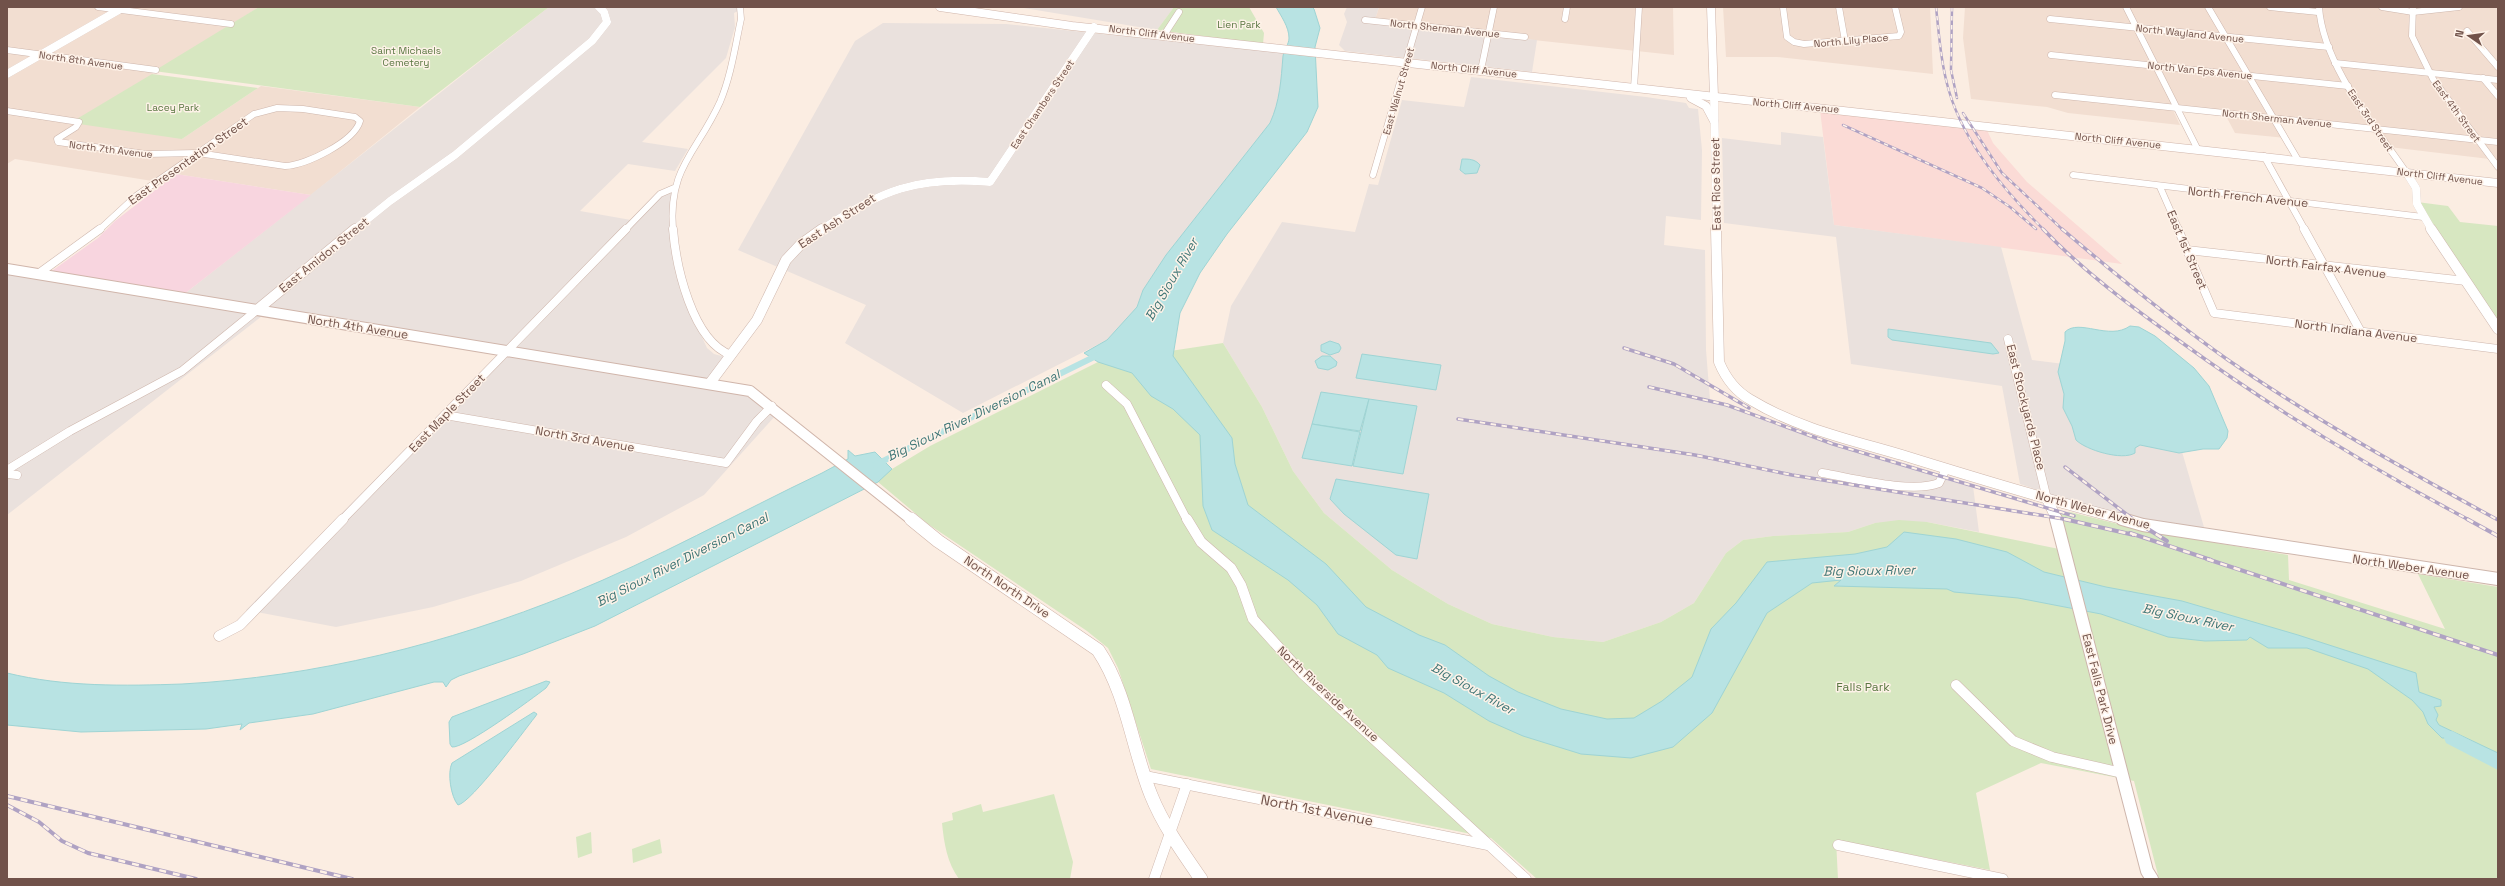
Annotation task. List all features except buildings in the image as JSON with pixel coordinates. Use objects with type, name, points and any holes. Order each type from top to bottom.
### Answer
[{"type":"main road","name":"North Cliff Avenue","points":[[940,7],[1051,23],[1481,70],[1665,92],[2196,148],[2498,182]]},
{"type":"main road","name":"North Cliff Avenue","points":[[970,7],[1094,27]]},
{"type":"main road","name":"East Rice Street","points":[[1711,7],[1714,97]]},
{"type":"main road","points":[[1665,92],[1704,104],[1714,121]]},
{"type":"main road","name":"North 4th Avenue","points":[[7,269],[710,383]]},
{"type":"main road","name":"North North Drive","points":[[710,383],[750,391],[772,406],[938,541],[1098,650],[1111,669],[1151,796],[1183,854],[1202,879]]},
{"type":"street","points":[[98,7],[122,8],[231,24]]},
{"type":"street","name":"East Amidon Street","points":[[7,470],[70,431],[182,371],[390,201],[455,155],[592,41],[607,22],[604,12],[599,7]]},
{"type":"street","points":[[731,355],[720,352],[713,346],[683,286],[676,255],[674,188],[682,165],[723,96],[741,19],[740,7]]},
{"type":"street","name":"East Walnut Street","points":[[1373,175],[1422,7]]},
{"type":"street","points":[[1481,70],[1494,7]]},
{"type":"street","points":[[1565,19],[1567,7]]},
{"type":"street","points":[[1634,88],[1640,7]]},
{"type":"street","name":"North Lily Place","points":[[1783,7],[1787,37],[1794,42],[1804,44],[1899,36],[1901,32],[1895,7]]},
{"type":"street","points":[[1840,7],[1845,41]]},
{"type":"street","points":[[2126,7],[2196,148]]},
{"type":"street","points":[[2208,7],[2298,160]]},
{"type":"street","points":[[2270,7],[2319,10]]},
{"type":"street","points":[[2382,7],[2413,10],[2460,7]]},
{"type":"street","points":[[7,74],[122,8]]},
{"type":"street","name":"East 3rd Street","points":[[2319,10],[2319,23],[2336,63],[2348,86],[2416,188],[2417,204],[2423,217],[2498,328]]},
{"type":"street","name":"East 4th Street","points":[[2413,10],[2412,36],[2430,73],[2438,87],[2498,167]]},
{"type":"street","points":[[1164,35],[1179,12]]},
{"type":"street","name":"North Wayland Avenue","points":[[2050,19],[2329,47]]},
{"type":"street","name":"North Sherman Avenue","points":[[1365,20],[1525,37]]},
{"type":"street","name":"East Chambers Street","points":[[990,182],[1094,27]]},
{"type":"street","points":[[2467,31],[2498,67]]},
{"type":"street","name":"North 8th Avenue","points":[[7,50],[156,70]]},
{"type":"street","name":"North Van Eps Avenue","points":[[2052,55],[2348,86]]},
{"type":"street","points":[[2336,63],[2498,80]]},
{"type":"street","points":[[2483,78],[2498,96]]},
{"type":"street","name":"North Sherman Avenue","points":[[2055,95],[2498,142]]},
{"type":"street","name":"East Rice Street","points":[[1714,97],[1719,362]]},
{"type":"street","name":"East Presentation Street","points":[[38,274],[93,236],[136,196],[254,114],[264,110],[282,107],[355,117],[360,121],[360,125],[316,159],[302,165],[285,166],[198,153]]},
{"type":"street","name":"North 7th Avenue","points":[[7,111],[79,122],[79,124],[57,139],[58,142],[146,154],[198,153]]},
{"type":"street","points":[[2264,156],[2361,332]]},
{"type":"street","name":"North French Avenue","points":[[2073,175],[2160,187],[2423,217]]},
{"type":"street","name":"East Ash Street","points":[[710,383],[763,310],[785,260],[807,240],[850,211],[881,193],[913,183],[950,179],[990,182]]},
{"type":"street","name":"East 1st Street","points":[[2160,187],[2214,313]]},
{"type":"street","name":"East Maple Street","points":[[219,636],[240,624],[660,194],[674,188]]},
{"type":"street","name":"North Fairfax Avenue","points":[[2187,250],[2325,267],[2466,281]]},
{"type":"street","name":"North Indiana Avenue","points":[[2214,313],[2498,349]]},
{"type":"street","name":"East Stockyards Place","points":[[2008,339],[2047,499]]},
{"type":"street","name":"North Weber Avenue","points":[[1719,362],[1722,372],[1733,387],[1776,413],[1843,438],[2109,517],[2168,530],[2498,579]]},
{"type":"street","name":"North Riverside Avenue","points":[[1106,385],[1114,390],[1127,404],[1192,530],[1237,576],[1253,619],[1302,673],[1526,879]]},
{"type":"street","name":"North 3rd Avenue","points":[[445,414],[726,463],[757,420],[772,406]]},
{"type":"street","points":[[1822,473],[1922,488],[1938,483],[1946,469]]},
{"type":"street","points":[[7,474],[16,475]]},
{"type":"street","name":"East Falls Park Drive","points":[[2047,499],[2054,514],[2150,876]]},
{"type":"street","points":[[1956,686],[2013,741],[2073,764],[2122,773]]},
{"type":"street","name":"North 1st Avenue","points":[[1145,776],[1489,845]]},
{"type":"street","points":[[1154,879],[1187,784]]},
{"type":"street","points":[[1838,845],[2003,879]]},
{"type":"shaded area","points":[[7,7],[259,7],[152,74],[182,139],[261,86],[420,107],[311,195],[176,174],[165,183],[15,159],[7,164]]},
{"type":"shaded area","points":[[549,7],[746,7],[734,13],[735,27],[726,58],[642,142],[688,149],[675,171],[628,164],[580,211],[631,220],[506,348],[183,295]]},
{"type":"shaded area","points":[[1018,7],[1174,7],[1157,30]]},
{"type":"shaded area","points":[[1347,7],[1379,7],[1374,23],[1537,40],[1532,72],[1345,51],[1339,45],[1347,22],[1344,14]]},
{"type":"shaded area","points":[[1379,7],[1673,7],[1674,55],[1374,23]]},
{"type":"shaded area","points":[[1723,7],[1930,7],[1933,74],[1777,57],[1726,57]]},
{"type":"shaded area","points":[[1965,7],[2498,7],[2498,160],[2389,147],[2377,129],[2274,118],[2286,138],[2235,133],[2226,116],[2173,110],[2180,125],[2068,113],[2047,107],[1971,99],[1963,38]]},
{"type":"shaded area","points":[[883,23],[1006,24],[1284,53],[1284,68],[1277,107],[1270,123],[1166,255],[1143,290],[1137,307],[1107,340],[963,413],[845,343],[866,305],[738,250],[855,41]]},
{"type":"shaded area","points":[[1471,77],[1646,97],[1686,103],[1689,108],[1698,109],[1702,150],[1701,220],[1666,216],[1664,245],[1705,250],[1706,350],[1710,400],[1759,416],[1833,444],[1973,486],[1979,532],[1927,522],[1875,523],[1848,532],[1773,536],[1743,540],[1726,553],[1694,603],[1661,622],[1603,642],[1553,637],[1492,624],[1448,604],[1392,570],[1324,513],[1293,471],[1262,407],[1223,343],[1231,306],[1282,222],[1355,232],[1369,184],[1378,185],[1402,100],[1464,107]]},
{"type":"shaded area","points":[[1820,110],[1986,128],[1993,143],[2027,182],[2122,264],[1834,225]]},
{"type":"shaded area","points":[[1781,132],[1823,137],[1834,225],[2001,247],[2032,360],[2064,364],[2171,414],[2206,534],[2072,502],[2020,484],[2002,386],[1851,364],[1836,237],[1724,223],[1722,138],[1781,145]]},
{"type":"shaded area","points":[[176,174],[311,195],[183,295],[49,273],[98,238],[115,221]]},
{"type":"shaded area","points":[[671,192],[671,236],[676,272],[683,297],[707,348],[714,354],[725,357],[709,380],[513,349],[663,194]]},
{"type":"shaded area","points":[[7,274],[262,316],[7,515]]},
{"type":"shaded area","points":[[501,352],[746,393],[776,415],[704,495],[626,537],[521,581],[433,607],[336,627],[246,610]]},
{"type":"green space","name":"Saint Michaels Cemetery","points":[[259,7],[549,7],[420,107],[154,71]]},
{"type":"green space","name":"Lien Park","points":[[1174,7],[1249,7],[1264,33],[1263,44],[1157,30]]},
{"type":"green space","name":"Lacey Park","points":[[152,74],[258,88],[182,139],[79,124],[75,120]]},
{"type":"green space","points":[[2417,202],[2448,206],[2460,222],[2498,226],[2498,329]]},
{"type":"green space","name":"Falls Park","points":[[1223,343],[1262,407],[1293,471],[1324,513],[1392,570],[1448,604],[1492,624],[1553,637],[1603,642],[1661,622],[1694,603],[1726,553],[1743,540],[1773,536],[1848,532],[1875,523],[1899,520],[1927,522],[2069,551],[2060,514],[2070,512],[2146,531],[2288,555],[2289,580],[2445,629],[2418,574],[2498,587],[2498,879],[2159,879],[2134,781],[2041,763],[1976,793],[1990,870],[1836,840],[1838,879],[1537,879],[1491,838],[1151,769],[1118,668],[1108,648],[1087,631],[928,524],[878,482],[887,472],[930,446],[1098,362]]},
{"type":"green space","points":[[1054,794],[1073,862],[1070,879],[959,879],[949,860],[942,823],[953,820],[952,813],[981,804],[983,812]]},
{"type":"green space","points":[[591,832],[592,853],[578,858],[576,837]]},
{"type":"green space","points":[[660,839],[662,853],[633,863],[632,849]]},
{"type":"water","points":[[1276,7],[1312,7],[1314,9],[1320,28],[1315,47],[1318,107],[1307,132],[1227,234],[1200,273],[1180,313],[1173,356],[1232,438],[1235,464],[1248,505],[1326,564],[1366,607],[1419,635],[1445,645],[1489,676],[1518,692],[1561,709],[1607,719],[1634,718],[1662,701],[1692,677],[1711,629],[1736,603],[1767,562],[1855,554],[1887,547],[1904,532],[1956,539],[2007,552],[2044,572],[2106,587],[2182,601],[2298,635],[2416,673],[2419,692],[2441,700],[2441,706],[2434,707],[2438,715],[2436,720],[2439,725],[2498,753],[2498,767],[2492,759],[2480,750],[2462,745],[2446,738],[2442,738],[2428,724],[2423,712],[2412,700],[2368,669],[2307,648],[2268,648],[2250,637],[2247,640],[2205,641],[2168,637],[2101,614],[2018,598],[1954,592],[1947,589],[1834,586],[1841,580],[1812,583],[1767,613],[1712,713],[1673,747],[1631,758],[1581,754],[1523,736],[1489,721],[1444,693],[1388,668],[1377,655],[1338,634],[1317,605],[1288,580],[1212,530],[1203,506],[1200,435],[1173,409],[1151,396],[1132,373],[1098,362],[1084,353],[1107,340],[1137,307],[1143,290],[1166,255],[1270,123],[1278,98],[1283,56],[1289,38],[1286,26]]},
{"type":"water","points":[[1462,159],[1472,160],[1478,163],[1480,165],[1477,173],[1465,174],[1460,170]]},
{"type":"water","points":[[2130,326],[2139,327],[2155,336],[2194,368],[2209,386],[2228,431],[2227,438],[2219,449],[2203,449],[2179,453],[2140,445],[2135,448],[2135,453],[2122,456],[2096,451],[2076,440],[2072,426],[2063,408],[2064,394],[2058,372],[2065,341],[2065,332],[2071,328],[2078,327],[2113,331],[2122,330]]},
{"type":"water","points":[[1888,329],[1991,343],[1999,353],[1993,354],[1892,340],[1888,337]]},
{"type":"water","points":[[1330,341],[1339,344],[1341,348],[1339,352],[1330,355],[1321,351],[1321,345]]},
{"type":"water","points":[[1362,354],[1441,365],[1436,390],[1356,378]]},
{"type":"water","points":[[1322,356],[1330,356],[1337,362],[1336,366],[1328,370],[1318,368],[1315,361]]},
{"type":"water","points":[[1321,392],[1369,399],[1360,431],[1312,424]]},
{"type":"water","points":[[1369,399],[1417,406],[1403,474],[1353,466]]},
{"type":"water","points":[[1312,424],[1360,432],[1352,466],[1302,458]]},
{"type":"water","points":[[848,450],[855,456],[875,452],[892,469],[878,482],[595,626],[523,654],[459,676],[451,680],[446,687],[443,682],[434,682],[313,714],[249,723],[240,730],[242,724],[206,729],[81,732],[7,725],[7,673],[50,681],[94,684],[182,684],[232,680],[331,666],[428,643],[476,628],[570,594],[634,566],[848,459]]},
{"type":"water","points":[[1336,479],[1429,494],[1417,559],[1396,555],[1344,514],[1330,499]]},
{"type":"water","points":[[546,681],[550,682],[546,688],[514,712],[470,740],[452,747],[450,744],[449,722],[452,717]]},
{"type":"water","points":[[534,712],[537,714],[535,717],[497,766],[465,801],[458,805],[453,796],[450,785],[452,763]]},
{"type":"waterway","name":"Big Sioux River Diversion Canal","points":[[875,465],[1098,355]]},
{"type":"waterway","name":"Big Sioux River","points":[[2452,738],[2498,763]]},
{"type":"railway","points":[[1936,7],[1946,81],[1956,111],[1965,130],[1988,166],[2001,183],[2029,215],[2059,245],[2109,289],[2250,390],[2358,458],[2469,520]]},
{"type":"railway","points":[[1952,7],[1951,70],[1957,98]]},
{"type":"railway","points":[[1963,113],[2002,173],[2063,230]]},
{"type":"railway","points":[[1843,125],[1982,188],[2010,207],[2036,229]]},
{"type":"railway","points":[[2062,229],[2164,313],[2228,360],[2327,423],[2498,520]]},
{"type":"railway","points":[[1624,348],[1674,364],[1749,408]]},
{"type":"railway","points":[[1649,387],[1727,405],[1833,444],[2074,516]]},
{"type":"railway","points":[[1458,419],[1695,455],[1792,475],[2064,519]]},
{"type":"railway","points":[[2065,467],[2134,520]]},
{"type":"railway","points":[[2064,519],[2070,520]]},
{"type":"railway","points":[[2064,519],[2134,535]]},
{"type":"railway","points":[[2132,519],[2167,541]]},
{"type":"railway","points":[[2467,519],[2498,536]]},
{"type":"railway","points":[[2130,533],[2211,560]]},
{"type":"railway","points":[[2207,559],[2498,655]]},
{"type":"railway","points":[[7,796],[352,879]]},
{"type":"railway","points":[[7,805],[39,822],[62,841],[88,853],[196,879]]}]
